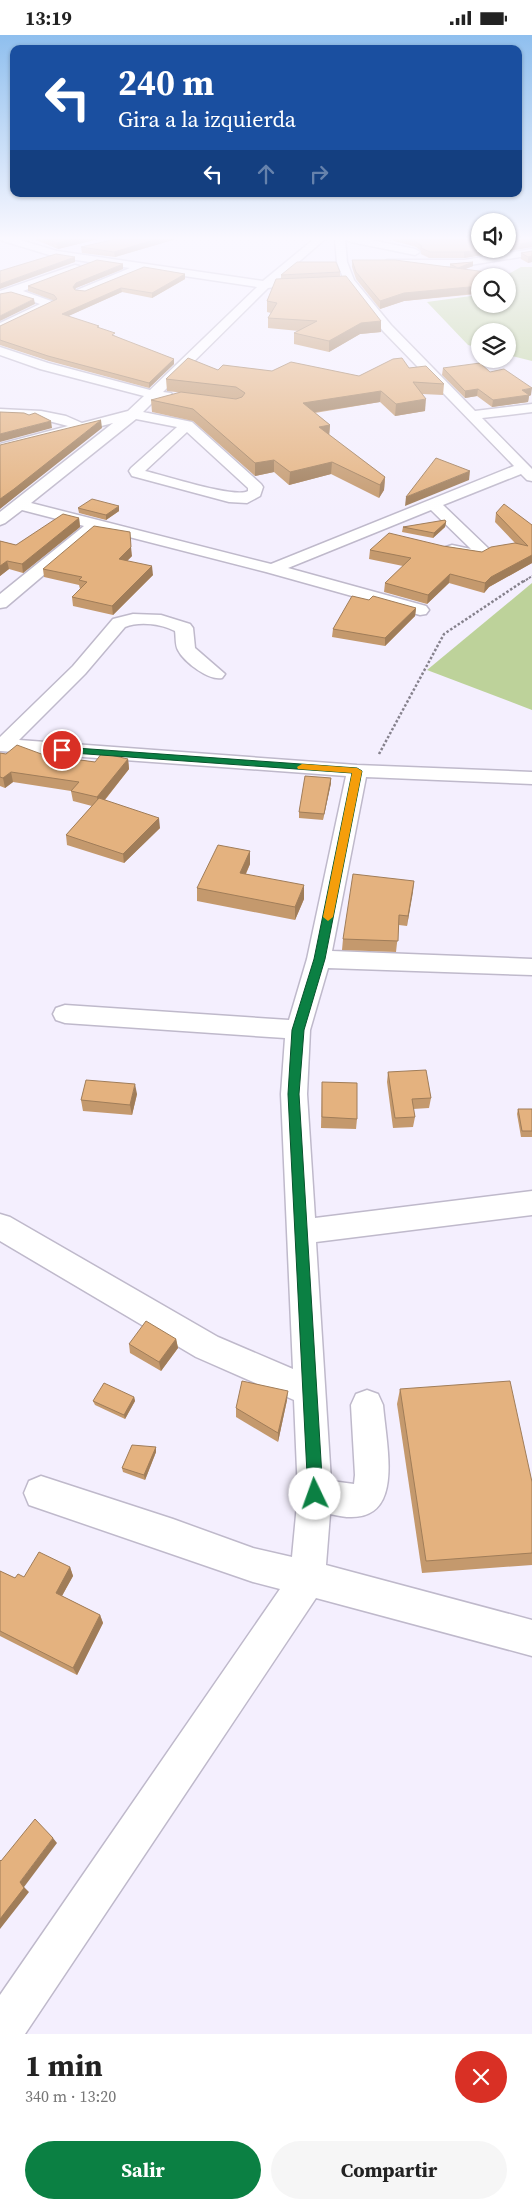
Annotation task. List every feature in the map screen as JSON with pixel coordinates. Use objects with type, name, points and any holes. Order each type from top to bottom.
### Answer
[{"type":"street","points":[[0,520],[133,414],[216,332]]},
{"type":"street","points":[[272,569],[434,505],[527,473],[391,332]]},
{"type":"street","points":[[0,351],[44,366],[152,395],[181,398]]},
{"type":"street","points":[[476,420],[532,408]]},
{"type":"street","points":[[0,413],[19,412],[53,416],[70,421],[80,427]]},
{"type":"street","points":[[0,448],[133,414],[187,425],[256,487],[255,493],[247,498],[230,497],[137,473],[136,471],[187,425]]},
{"type":"street","points":[[476,420],[532,417]]},
{"type":"street","points":[[21,505],[272,569],[420,610]]},
{"type":"street","points":[[433,546],[477,555],[483,552],[434,505]]},
{"type":"street","points":[[0,603],[95,525]]},
{"type":"street","points":[[367,531],[395,537]]},
{"type":"street","points":[[2,745],[79,670],[119,623],[127,619],[138,618],[178,624],[184,628],[186,649],[192,656],[216,674]]},
{"type":"street","points":[[2,745],[363,771],[532,778]]},
{"type":"street","points":[[0,2033],[308,1577],[315,1494],[294,1094],[298,1030],[320,959],[363,771]]},
{"type":"street","points":[[320,959],[532,967]]},
{"type":"street","points":[[65,1013],[298,1030]]},
{"type":"street","points":[[302,1232],[532,1203]]},
{"type":"street","points":[[0,1226],[207,1347],[309,1391]]},
{"type":"street","points":[[315,1494],[344,1501],[361,1501],[368,1493],[372,1475],[367,1405]]},
{"type":"street","points":[[41,1493],[253,1565],[308,1577],[532,1637]]},
{"type":"path","points":[[363,771],[444,634],[532,576]]},
{"type":"green space","points":[[456,332],[471,332],[471,346],[468,345]]},
{"type":"green space","points":[[516,332],[532,332],[532,361],[516,357]]},
{"type":"green space","points":[[532,583],[532,710],[427,670]]},
{"type":"building","points":[[0,332],[113,332],[115,333],[112,335],[174,359],[149,383],[48,356],[0,340]]},
{"type":"building","points":[[295,332],[344,332],[329,341],[294,333]]},
{"type":"building","points":[[188,358],[218,370],[223,365],[272,371],[291,362],[359,376],[393,359],[402,358],[409,368],[426,366],[444,384],[413,382],[426,399],[396,404],[381,391],[303,403],[330,425],[319,427],[385,477],[380,485],[332,462],[290,472],[274,460],[255,463],[193,409],[151,400],[181,392],[236,399],[242,397],[245,393],[236,387],[166,379]]},
{"type":"building","points":[[471,364],[471,368],[486,368],[490,372],[504,369],[532,388],[522,390],[529,395],[493,400],[478,389],[465,391],[443,368]]},
{"type":"building","points":[[0,412],[29,415],[35,413],[51,421],[0,434]]},
{"type":"building","points":[[101,420],[14,489],[0,499],[0,445]]},
{"type":"building","points":[[436,458],[470,471],[406,497]]},
{"type":"building","points":[[92,499],[119,506],[106,515],[78,508]]},
{"type":"building","points":[[504,504],[532,525],[532,555],[491,577],[485,583],[450,574],[428,595],[385,583],[411,558],[370,550],[389,533],[443,546],[482,552],[491,547],[515,543],[528,546],[496,513]]},
{"type":"building","points":[[63,514],[79,518],[22,564],[7,561],[0,566],[0,541],[16,545]]},
{"type":"building","points":[[445,520],[446,522],[434,533],[403,527]]},
{"type":"building","points":[[94,526],[130,532],[131,547],[119,559],[152,566],[112,606],[72,597],[87,582],[79,580],[82,577],[43,569]]},
{"type":"building","points":[[352,596],[369,600],[373,596],[416,608],[385,638],[333,629]]},
{"type":"building","points":[[17,745],[44,755],[95,762],[102,753],[128,759],[97,797],[71,791],[79,782],[11,772],[3,778],[0,777],[0,753],[6,754]]},
{"type":"building","points":[[305,776],[331,778],[324,814],[299,812]]},
{"type":"building","points":[[99,798],[159,818],[123,854],[66,835]]},
{"type":"building","points":[[218,845],[250,851],[240,873],[304,885],[295,907],[197,888]]},
{"type":"building","points":[[353,874],[414,881],[408,916],[399,915],[398,941],[343,939]]},
{"type":"building","points":[[426,1070],[431,1098],[412,1099],[415,1117],[395,1118],[388,1072]]},
{"type":"building","points":[[86,1080],[135,1084],[130,1105],[81,1100]]},
{"type":"building","points":[[322,1082],[357,1083],[357,1119],[322,1117]]},
{"type":"building","points":[[518,1109],[532,1109],[532,1131],[522,1131]]},
{"type":"building","points":[[146,1321],[176,1339],[159,1362],[129,1344]]},
{"type":"building","points":[[242,1381],[288,1391],[278,1433],[236,1408]]},
{"type":"building","points":[[510,1381],[532,1482],[532,1553],[426,1561],[400,1389]]},
{"type":"building","points":[[104,1383],[134,1397],[124,1415],[93,1401]]},
{"type":"building","points":[[132,1445],[156,1447],[144,1475],[122,1468]]},
{"type":"building","points":[[39,1552],[70,1567],[56,1593],[100,1615],[73,1668],[0,1631],[0,1571],[15,1578],[18,1574],[24,1577]]},
{"type":"building","points":[[35,1819],[53,1838],[20,1882],[24,1888],[0,1919],[0,1860]]},
{"type":"slow traffic","points":[[302,767],[357,771],[328,917]]},
{"type":"route","points":[[62,750],[357,771],[320,959],[298,1030],[294,1094],[315,1494]]}]
